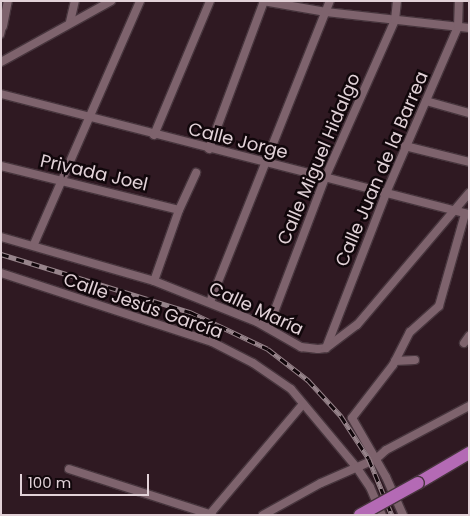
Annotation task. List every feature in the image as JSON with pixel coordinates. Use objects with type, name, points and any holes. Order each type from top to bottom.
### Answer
[{"type":"highway","points":[[360,515],[469,453]]},
{"type":"street","points":[[2,30],[8,1]]},
{"type":"street","points":[[70,22],[75,1]]},
{"type":"street","points":[[1,62],[70,22],[111,1]]},
{"type":"street","points":[[34,244],[59,180],[140,1]]},
{"type":"street","points":[[154,135],[210,1]]},
{"type":"street","points":[[209,149],[264,1],[326,12],[469,28]]},
{"type":"street","points":[[210,302],[330,1]]},
{"type":"street","name":"Calle Miguel Hidalgo","points":[[268,328],[325,178],[395,20],[397,1]]},
{"type":"street","name":"Calle Juan de la Barrea","points":[[326,348],[386,193],[458,27],[459,1]]},
{"type":"street","name":"Calle Jorge","points":[[1,94],[154,135],[467,214]]},
{"type":"street","points":[[426,101],[469,113]]},
{"type":"street","points":[[406,146],[469,162]]},
{"type":"street","name":"Privada Joel","points":[[1,166],[118,192],[179,210]]},
{"type":"street","points":[[154,281],[179,210],[196,173]]},
{"type":"street","points":[[326,348],[356,325],[469,193]]},
{"type":"street","points":[[403,515],[376,459],[352,418],[395,361],[410,332],[439,306],[467,214]]},
{"type":"street","name":"Calle María","points":[[1,237],[34,244],[154,281],[210,302],[268,328],[301,347],[326,348]]},
{"type":"street","name":"Calle Jesús García","points":[[1,273],[212,342],[253,363],[291,389],[302,405],[357,468],[370,487],[382,515]]},
{"type":"street","points":[[395,361],[415,360]]},
{"type":"street","points":[[69,469],[211,514],[302,405]]},
{"type":"street","points":[[263,515],[321,482],[376,459],[386,450],[469,406]]},
{"type":"railway","points":[[1,254],[190,312],[268,349],[308,380],[341,416],[369,459],[392,515]]}]
